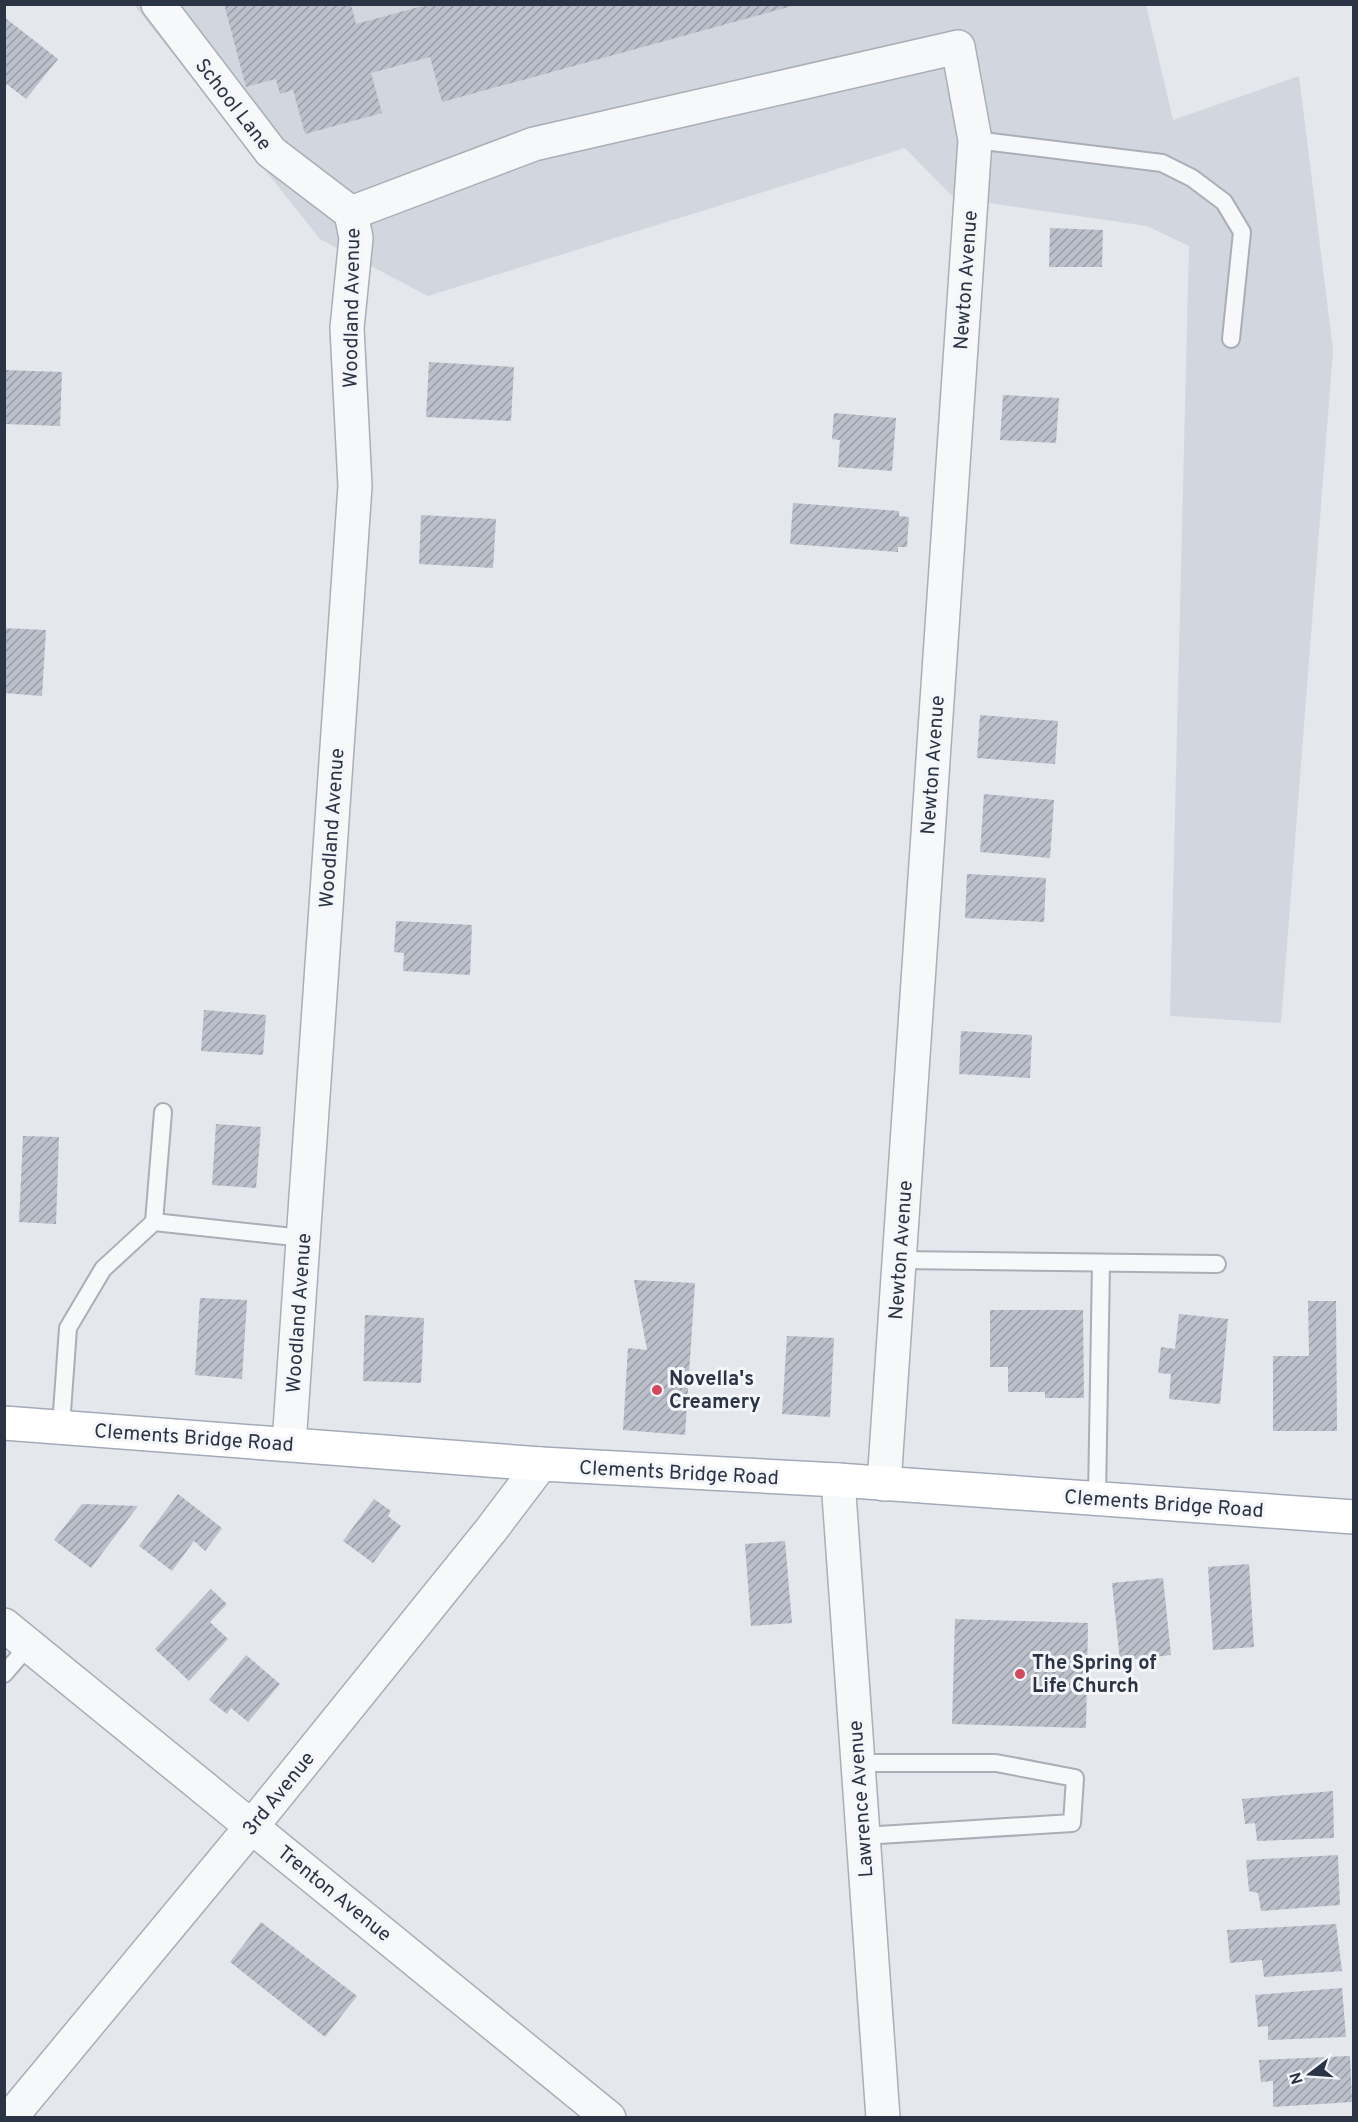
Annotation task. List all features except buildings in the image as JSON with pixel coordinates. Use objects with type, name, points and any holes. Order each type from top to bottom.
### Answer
[{"type":"main road","name":"Clements Bridge Road","points":[[4,1423],[541,1464],[838,1480],[1353,1517]]},
{"type":"street","name":"School Lane","points":[[158,4],[271,152],[351,213]]},
{"type":"street","name":"Newton Avenue","points":[[351,213],[534,144],[958,47],[975,140],[884,1484]]},
{"type":"street","name":"Woodland Avenue","points":[[289,1444],[355,486],[347,328],[356,238],[351,213]]},
{"type":"street","name":"3rd Avenue","points":[[10,2118],[252,1826],[491,1530],[541,1464]]},
{"type":"street","name":"Lawrence Avenue","points":[[838,1480],[883,2118]]},
{"type":"street","name":"Trenton Avenue","points":[[17,1635],[609,2118]]},
{"type":"lane","points":[[975,140],[1162,163],[1192,178],[1224,202],[1242,232],[1231,339]]},
{"type":"lane","points":[[62,1426],[68,1328],[103,1269],[154,1222],[163,1112]]},
{"type":"lane","points":[[154,1222],[303,1238]]},
{"type":"lane","points":[[899,1260],[1217,1264]]},
{"type":"lane","points":[[1097,1498],[1101,1263]]},
{"type":"lane","points":[[4,1674],[17,1635]]},
{"type":"lane","points":[[858,1763],[996,1763],[1075,1778],[1072,1823],[863,1836]]},
{"type":"shaded area","points":[[134,5],[1146,5],[1173,120],[1299,76],[1333,350],[1281,1023],[1170,1016],[1189,246],[1147,226],[954,198],[905,148],[428,296],[320,239]]},
{"type":"place","name":"Novella's Creamery","points":[[657,1390]]},
{"type":"place","name":"The Spring of Life Church","points":[[1020,1674]]}]
